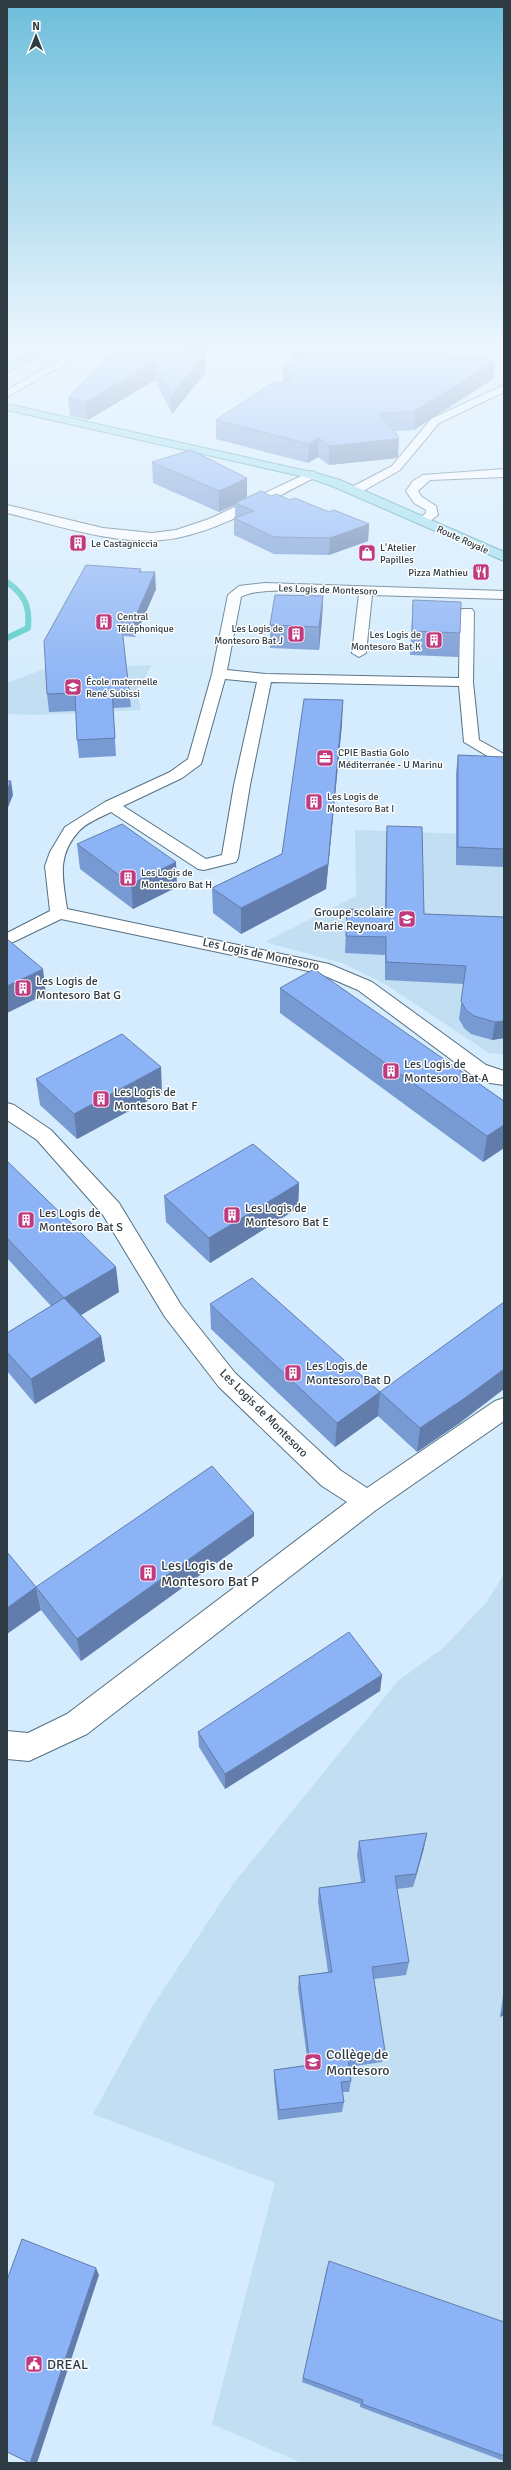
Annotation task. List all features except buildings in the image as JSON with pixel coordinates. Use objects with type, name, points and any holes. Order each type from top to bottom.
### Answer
[{"type":"main road","name":"Route Royale","points":[[250,461],[312,475],[422,520],[504,557]]},
{"type":"street","points":[[354,491],[396,468],[402,461]]},
{"type":"street","points":[[422,520],[432,515],[432,509],[418,500],[412,491],[417,484],[427,478],[504,473]]},
{"type":"street","points":[[7,509],[117,534],[154,536],[198,528],[312,475]]},
{"type":"street","name":"Les Logis de Montesoro","points":[[504,595],[265,587],[244,589],[235,595],[219,674],[195,761],[176,774],[111,805],[73,827],[58,852],[53,866],[59,913],[323,968],[366,986],[479,1070],[497,1078],[504,1078]]},
{"type":"street","points":[[359,653],[366,591]]},
{"type":"street","points":[[467,612],[466,682],[472,742],[504,761]]},
{"type":"street","points":[[219,674],[265,678],[466,682]]},
{"type":"street","points":[[111,805],[204,865],[230,858],[242,785],[265,678]]},
{"type":"street","points":[[7,940],[59,913]]},
{"type":"street","name":"Les Logis de Montesoro","points":[[7,1110],[44,1135],[110,1209],[173,1311],[228,1380],[331,1478],[367,1502]]},
{"type":"street","points":[[7,1744],[29,1747],[77,1724],[367,1502],[504,1408]]},
{"type":"shaded area","name":"École maternelle René Subissi","points":[[152,665],[137,691],[141,710],[37,715],[7,714],[7,683],[44,669]]},
{"type":"shaded area","name":"Groupe scolaire Marie Reynoard","points":[[504,814],[504,1054],[489,1053],[385,984],[342,963],[265,942],[356,896],[355,830],[467,834]]},
{"type":"shaded area","name":"Collège de Montesoro","points":[[504,1574],[504,2463],[302,2463],[212,2424],[275,2183],[93,2114],[150,2010],[233,1884],[398,1681],[443,1648],[486,1603]]},
{"type":"waterway","points":[[7,582],[22,596],[28,613],[28,628],[7,638]]},
{"type":"place","name":"Le Castagniccia","points":[[78,543]]},
{"type":"place","name":"L'Atelier Papilles","points":[[367,553]]},
{"type":"place","name":"Pizza Mathieu","points":[[481,572]]},
{"type":"place","name":"Central Téléphonique","points":[[104,622]]},
{"type":"place","name":"Les Logis de Montesoro Bat J","points":[[296,634]]},
{"type":"place","name":"Les Logis de Montesoro Bat K","points":[[434,640]]},
{"type":"place","name":"École maternelle René Subissi","points":[[73,687]]},
{"type":"place","name":"CPIE Bastia Golo Méditerranée - U Marinu","points":[[325,758]]},
{"type":"place","name":"Les Logis de Montesoro Bat I","points":[[314,802]]},
{"type":"place","name":"Les Logis de Montesoro Bat H","points":[[128,878]]},
{"type":"place","name":"Groupe scolaire Marie Reynoard","points":[[407,919]]},
{"type":"place","name":"Les Logis de Montesoro Bat G","points":[[23,988]]},
{"type":"place","name":"Les Logis de Montesoro Bat A","points":[[391,1071]]},
{"type":"place","name":"Les Logis de Montesoro Bat F","points":[[101,1099]]},
{"type":"place","name":"Les Logis de Montesoro Bat E","points":[[232,1215]]},
{"type":"place","name":"Les Logis de Montesoro Bat S","points":[[26,1220]]},
{"type":"place","name":"Les Logis de Montesoro Bat D","points":[[293,1373]]},
{"type":"place","name":"Les Logis de Montesoro Bat P","points":[[148,1573]]},
{"type":"place","name":"Collège de Montesoro","points":[[313,2062]]},
{"type":"place","name":"DREAL","points":[[34,2364]]}]
